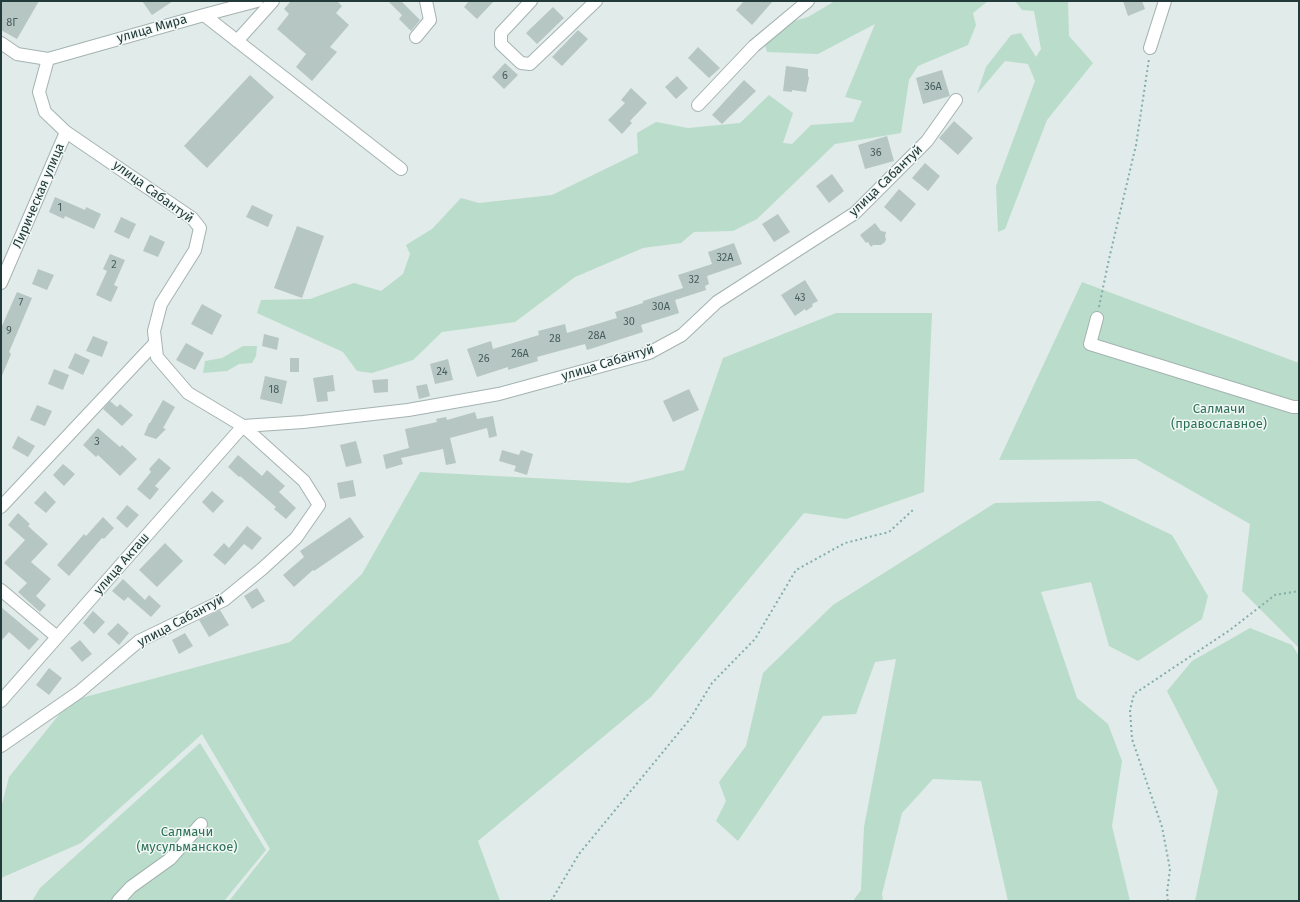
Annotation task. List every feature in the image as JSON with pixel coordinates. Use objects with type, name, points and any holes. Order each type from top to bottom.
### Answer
[{"type":"street","name":"улица Мира","points":[[48,59],[204,14],[257,1]]},
{"type":"street","points":[[237,41],[273,1]]},
{"type":"street","points":[[416,37],[430,20],[426,1]]},
{"type":"street","points":[[531,1],[502,33],[501,44],[521,63],[530,64],[596,1]]},
{"type":"street","points":[[698,105],[754,46],[808,1]]},
{"type":"street","points":[[1150,48],[1165,1]]},
{"type":"street","points":[[204,14],[401,169]]},
{"type":"street","points":[[1,43],[17,54],[48,59]]},
{"type":"street","name":"улица Сабантуй","points":[[1,746],[79,692],[139,641],[224,600],[262,569],[296,538],[319,505],[304,481],[244,426],[188,394],[157,357],[154,331],[162,304],[195,250],[200,228],[192,218],[66,132],[45,112],[40,92],[48,59]]},
{"type":"street","name":"улица Сабантуй","points":[[244,426],[303,422],[408,410],[499,394],[649,353],[682,335],[718,302],[855,213],[927,141],[956,100]]},
{"type":"street","name":"Лирическая улица","points":[[1,283],[66,132]]},
{"type":"street","points":[[1097,318],[1090,344],[1293,407],[1299,407]]},
{"type":"street","points":[[1,507],[155,343]]},
{"type":"street","name":"улица Акташ","points":[[1,701],[244,426]]},
{"type":"street","points":[[1,590],[57,637]]},
{"type":"street","points":[[118,901],[131,887],[170,859],[201,824]]},
{"type":"path","points":[[1097,318],[1109,259],[1136,145],[1150,48]]},
{"type":"path","points":[[551,901],[579,854],[690,719],[712,683],[755,639],[796,570],[844,543],[889,532],[914,509]]},
{"type":"path","points":[[1168,901],[1167,893],[1170,869],[1162,827],[1132,739],[1130,710],[1134,694],[1230,630],[1275,595],[1299,591]]},
{"type":"green space","points":[[835,1],[988,1],[973,13],[976,25],[968,45],[918,66],[909,80],[901,133],[835,144],[757,219],[733,231],[694,232],[681,243],[643,248],[575,277],[515,322],[442,332],[413,360],[372,373],[357,371],[343,352],[257,313],[261,300],[310,299],[354,283],[381,291],[403,274],[410,254],[406,245],[432,229],[461,198],[479,203],[552,195],[638,153],[637,133],[656,122],[688,128],[740,123],[769,95],[793,113],[783,143],[792,144],[811,125],[853,122],[862,101],[845,97],[875,24],[818,54],[767,52],[763,38],[770,28],[808,17]]},
{"type":"green space","points":[[1015,1],[1068,1],[1069,36],[1093,63],[1047,120],[1005,229],[998,232],[996,186],[1035,81],[1028,64],[1005,61],[977,94],[986,67],[1011,35],[1021,33],[1036,57],[1041,49],[1034,11],[1022,10]]},
{"type":"green space","name":"Салмачи (православное)","points":[[1082,282],[1299,363],[1299,648],[1242,591],[1250,524],[1136,459],[999,460]]},
{"type":"green space","points":[[836,313],[932,313],[924,492],[846,519],[804,513],[651,697],[478,841],[500,901],[229,901],[270,849],[202,734],[81,843],[1,878],[1,808],[9,777],[70,701],[290,642],[362,574],[420,472],[629,483],[684,470],[723,358]]},
{"type":"green space","points":[[243,346],[257,346],[256,356],[252,363],[239,364],[227,371],[203,373],[205,361],[222,358]]},
{"type":"green space","points":[[1100,501],[1172,535],[1208,596],[1202,619],[1138,661],[1109,646],[1091,582],[1041,592],[1077,698],[1108,724],[1122,761],[1112,826],[1130,901],[1008,901],[981,781],[933,779],[902,813],[882,894],[883,901],[853,901],[861,890],[864,827],[896,659],[875,662],[856,714],[823,716],[738,841],[716,821],[726,801],[719,782],[746,746],[763,673],[833,605],[995,503]]},
{"type":"green space","points":[[1250,628],[1292,645],[1299,656],[1299,901],[1195,901],[1218,791],[1167,691],[1192,661]]},
{"type":"green space","name":"Салмачи (мусульманское)","points":[[200,743],[266,850],[224,901],[32,901],[40,888]]},
{"type":"building","points":[[1,1],[39,1],[17,39],[1,30]]},
{"type":"building","points":[[142,1],[173,1],[152,15]]},
{"type":"building","points":[[291,1],[337,1],[342,6],[336,13],[349,25],[330,47],[337,52],[312,81],[296,67],[306,54],[277,29],[289,14],[284,9]]},
{"type":"building","points":[[388,1],[401,1],[420,20],[411,31],[399,19],[402,15]]},
{"type":"building","points":[[469,1],[494,1],[477,19],[464,7]]},
{"type":"building","points":[[744,1],[773,1],[752,25],[736,10]]},
{"type":"building","points":[[1123,1],[1142,1],[1145,9],[1128,16]]},
{"type":"building","points":[[553,7],[564,18],[537,44],[526,33]]},
{"type":"building","points":[[578,30],[588,39],[562,66],[552,57]]},
{"type":"building","points":[[698,47],[720,68],[709,78],[688,58]]},
{"type":"building","points":[[505,63],[518,75],[504,89],[492,77]]},
{"type":"building","points":[[786,66],[808,69],[809,78],[806,92],[792,90],[792,92],[783,91]]},
{"type":"building","points":[[942,70],[950,96],[923,104],[916,78]]},
{"type":"building","points":[[250,75],[274,97],[207,168],[184,146]]},
{"type":"building","points":[[677,76],[688,88],[676,99],[665,87]]},
{"type":"building","points":[[744,80],[756,91],[722,124],[712,115]]},
{"type":"building","points":[[631,88],[647,103],[630,121],[632,123],[622,134],[608,120],[625,103],[621,100]]},
{"type":"building","points":[[954,121],[973,138],[958,155],[939,138]]},
{"type":"building","points":[[887,136],[894,161],[865,169],[858,145]]},
{"type":"building","points":[[925,163],[940,176],[928,191],[912,178]]},
{"type":"building","points":[[832,174],[844,191],[829,203],[816,186]]},
{"type":"building","points":[[899,189],[916,204],[901,222],[884,207]]},
{"type":"building","points":[[55,197],[85,210],[86,207],[101,214],[94,229],[65,216],[64,219],[49,212]]},
{"type":"building","points":[[252,205],[273,215],[268,227],[246,217]]},
{"type":"building","points":[[778,214],[790,232],[774,242],[762,224]]},
{"type":"building","points":[[121,217],[136,224],[129,239],[114,232]]},
{"type":"building","points":[[875,223],[881,231],[886,232],[886,239],[881,245],[873,245],[871,247],[860,235]]},
{"type":"building","points":[[297,226],[324,236],[302,298],[274,288]]},
{"type":"building","points":[[150,235],[165,242],[158,257],[143,251]]},
{"type":"building","points":[[734,243],[742,264],[707,276],[709,284],[705,286],[706,290],[675,300],[679,313],[641,325],[643,332],[587,350],[585,344],[537,357],[538,361],[508,370],[508,367],[477,377],[467,349],[491,341],[493,349],[539,335],[538,331],[565,324],[567,333],[617,318],[615,312],[683,288],[678,275],[712,264],[708,252]]},
{"type":"building","points":[[110,254],[125,260],[114,285],[118,287],[111,302],[96,295],[107,271],[103,269]]},
{"type":"building","points":[[38,269],[54,275],[47,290],[32,284]]},
{"type":"building","points":[[805,280],[818,301],[812,304],[813,306],[806,311],[805,309],[795,316],[781,295]]},
{"type":"building","points":[[17,292],[32,298],[9,352],[11,354],[1,378],[1,328]]},
{"type":"building","points":[[202,304],[222,315],[212,335],[191,324]]},
{"type":"building","points":[[264,334],[279,338],[277,350],[262,346]]},
{"type":"building","points":[[93,336],[108,342],[102,357],[86,351]]},
{"type":"building","points":[[186,343],[204,353],[195,370],[176,360]]},
{"type":"building","points":[[75,353],[90,360],[83,375],[68,368]]},
{"type":"building","points":[[290,358],[299,358],[299,372],[290,372]]},
{"type":"building","points":[[448,359],[453,380],[435,384],[430,364]]},
{"type":"building","points":[[54,369],[69,375],[63,390],[48,384]]},
{"type":"building","points":[[333,375],[335,391],[327,392],[328,401],[317,402],[313,378]]},
{"type":"building","points":[[265,376],[287,381],[282,404],[260,399]]},
{"type":"building","points":[[388,379],[388,392],[374,393],[372,380]]},
{"type":"building","points":[[427,384],[430,396],[419,399],[416,386]]},
{"type":"building","points":[[689,389],[699,410],[673,422],[663,401]]},
{"type":"building","points":[[163,400],[175,407],[163,428],[166,429],[156,439],[144,435],[149,423]]},
{"type":"building","points":[[110,401],[117,407],[120,404],[133,415],[122,426],[103,409]]},
{"type":"building","points":[[37,405],[52,411],[45,426],[30,420]]},
{"type":"building","points":[[475,412],[477,419],[493,416],[497,436],[489,438],[487,428],[450,438],[456,463],[446,465],[443,449],[401,458],[403,464],[386,469],[383,455],[409,448],[405,429],[437,422],[436,419],[446,417],[447,420]]},
{"type":"building","points":[[98,428],[120,447],[122,445],[137,459],[120,476],[98,455],[96,457],[83,445]]},
{"type":"building","points":[[18,436],[35,446],[28,457],[12,448]]},
{"type":"building","points":[[356,441],[362,463],[346,467],[340,445]]},
{"type":"building","points":[[502,450],[519,455],[521,450],[533,454],[527,475],[514,471],[516,466],[499,461]]},
{"type":"building","points":[[238,455],[262,476],[267,470],[285,486],[279,492],[296,508],[286,519],[274,509],[276,507],[228,467]]},
{"type":"building","points":[[159,458],[171,468],[155,486],[159,489],[150,500],[137,489],[151,472],[149,469]]},
{"type":"building","points":[[63,464],[75,474],[64,486],[53,475]]},
{"type":"building","points":[[353,480],[356,496],[340,499],[337,483]]},
{"type":"building","points":[[45,491],[56,502],[46,513],[34,503]]},
{"type":"building","points":[[212,491],[224,501],[213,513],[202,502]]},
{"type":"building","points":[[127,505],[139,515],[127,528],[116,518]]},
{"type":"building","points":[[18,513],[30,524],[28,526],[48,544],[31,562],[51,579],[36,596],[46,605],[40,612],[18,592],[27,583],[4,563],[25,540],[8,525]]},
{"type":"building","points":[[103,517],[114,528],[104,539],[102,538],[69,576],[57,565],[84,534],[86,536]]},
{"type":"building","points":[[350,517],[364,537],[314,571],[313,570],[294,587],[283,575],[304,557],[300,551]]},
{"type":"building","points":[[247,526],[262,538],[252,550],[244,544],[225,565],[213,555],[224,543],[229,548]]},
{"type":"building","points":[[165,543],[183,561],[157,587],[139,570]]},
{"type":"building","points":[[123,579],[145,600],[149,595],[161,606],[151,617],[128,597],[124,601],[112,591]]},
{"type":"building","points":[[257,588],[265,601],[252,609],[244,596]]},
{"type":"building","points":[[1,607],[39,639],[29,650],[9,632],[1,641]]},
{"type":"building","points":[[220,610],[229,625],[209,637],[199,620]]},
{"type":"building","points":[[93,611],[105,622],[94,634],[83,623]]},
{"type":"building","points":[[118,623],[129,633],[119,645],[107,634]]},
{"type":"building","points":[[185,633],[193,646],[179,654],[172,640]]},
{"type":"building","points":[[80,640],[92,654],[82,662],[70,648]]},
{"type":"building","points":[[49,668],[62,678],[49,695],[36,685]]}]
